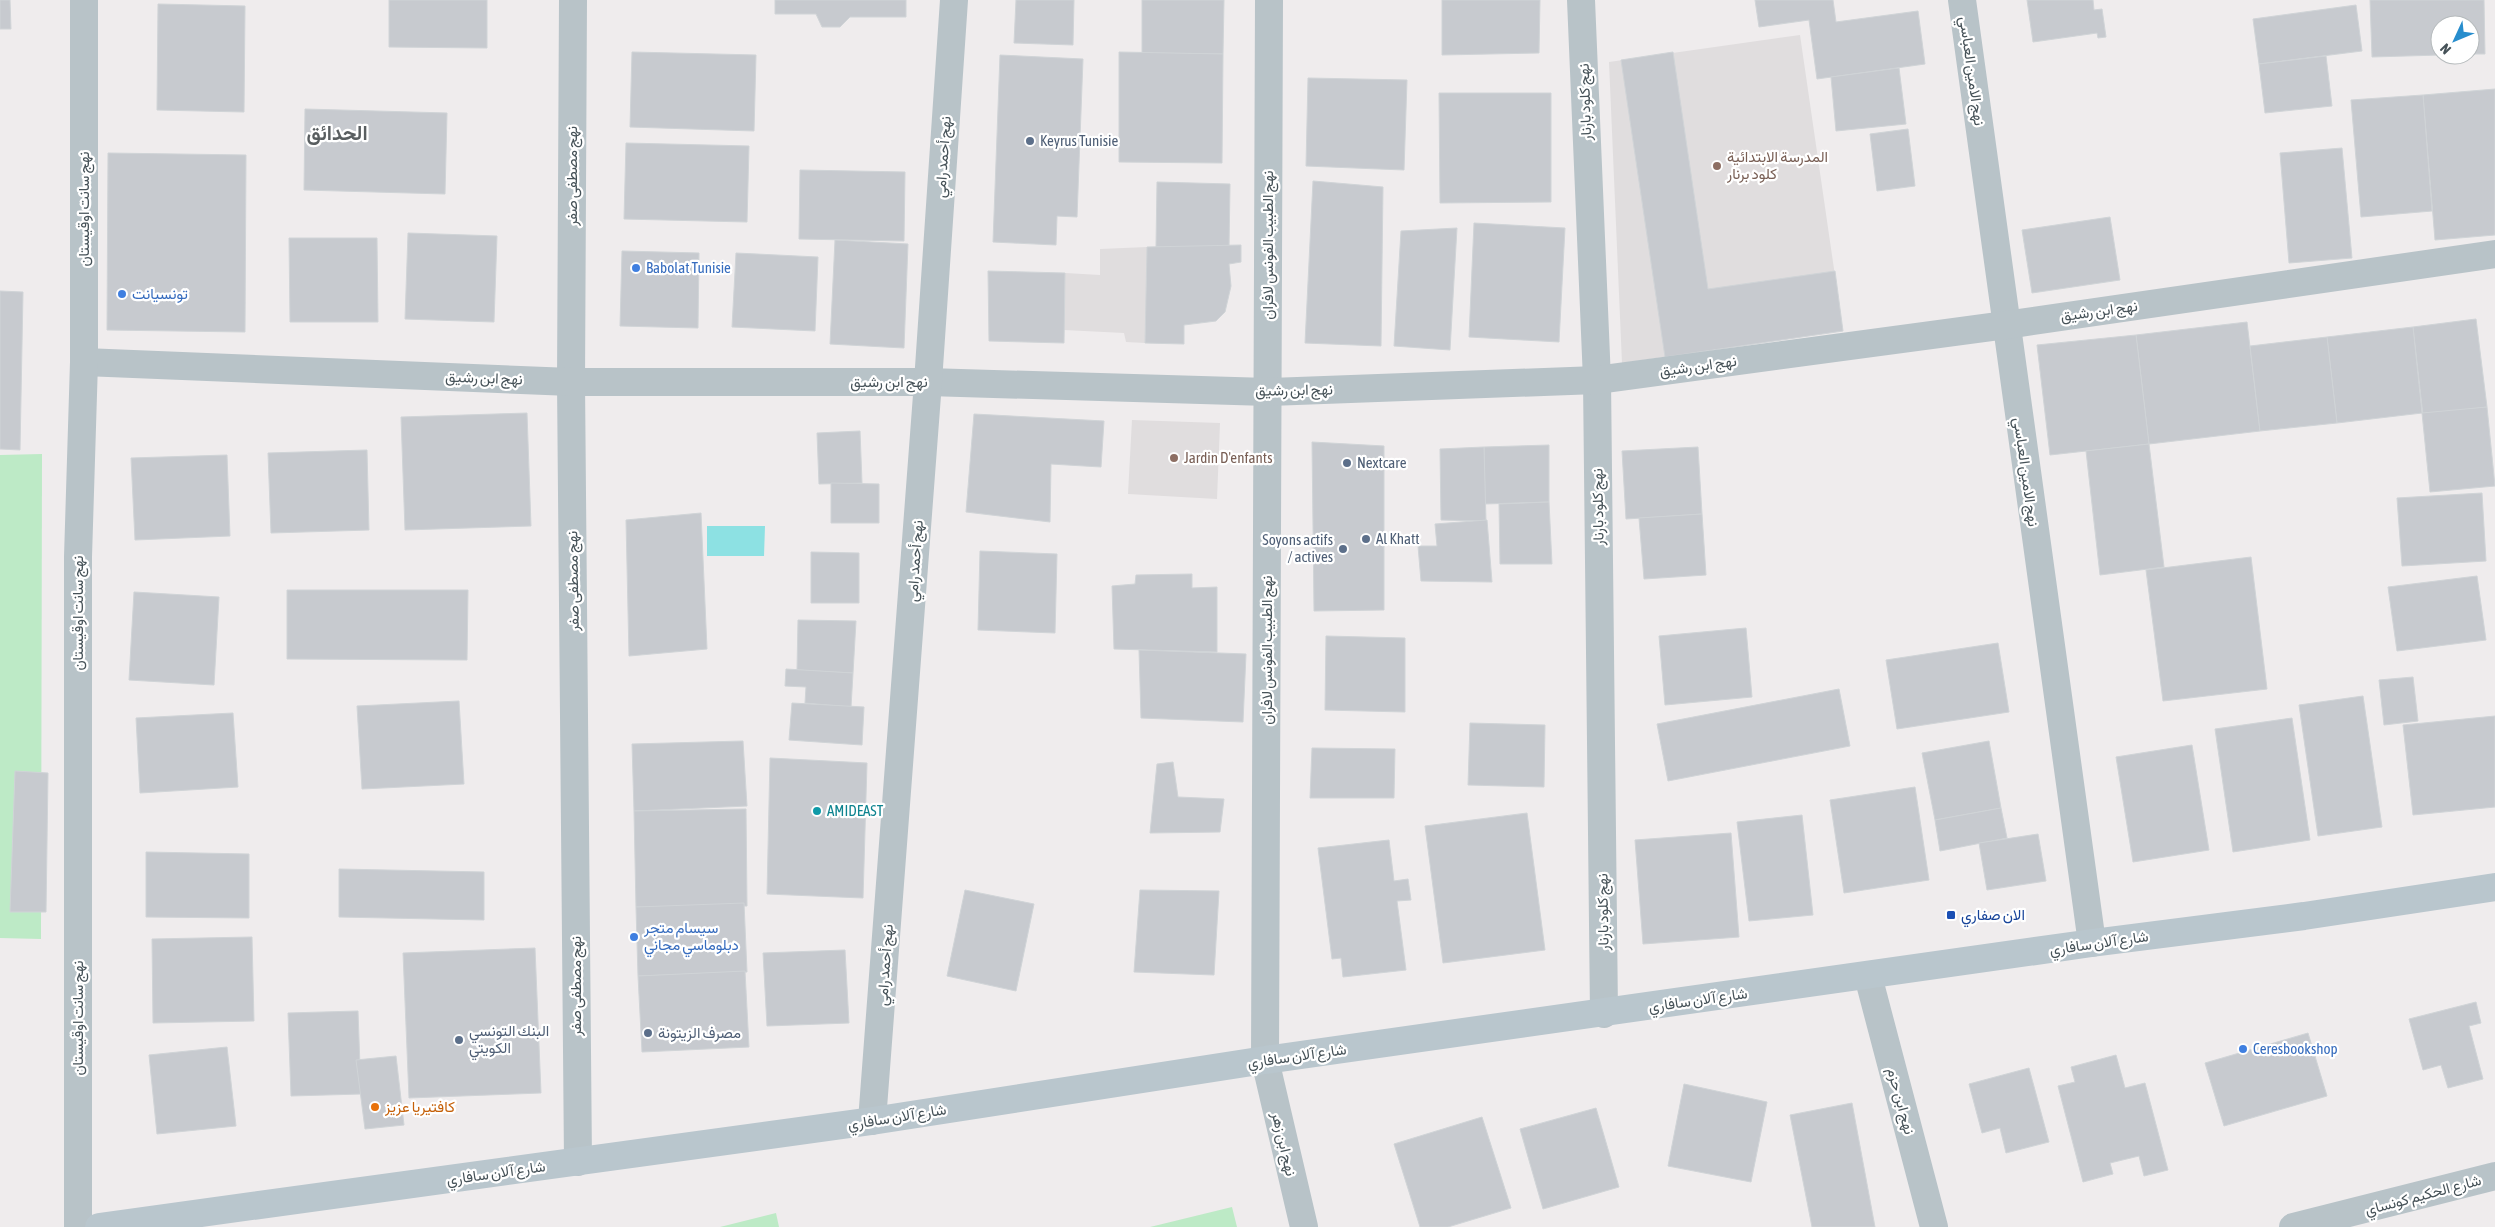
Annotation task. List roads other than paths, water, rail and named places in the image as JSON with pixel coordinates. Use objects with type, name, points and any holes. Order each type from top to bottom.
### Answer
[{"type":"street","name":"نهج سانت اوقيستان","points":[[78,1227],[78,557],[84,362],[84,0]]},
{"type":"street","name":"نهج مصطفى صفر","points":[[573,0],[571,382],[578,1162]]},
{"type":"street","name":"نهج أحمد رامي","points":[[872,1121],[928,382],[954,0]]},
{"type":"street","name":"نهج الطبيب الفونس لافران","points":[[1265,1060],[1269,0]]},
{"type":"street","name":"نهج كلود بارنار","points":[[1581,0],[1597,380],[1604,1014]]},
{"type":"street","name":"نهج الامين العباسي","points":[[1962,0],[2092,944]]},
{"type":"street","name":"نهج ابن رشيق","points":[[84,362],[571,382],[928,382],[1268,392],[1597,380],[2006,325],[2495,254]]},
{"type":"street","name":"شارع آلان سافاري","points":[[99,1227],[872,1121],[1265,1060],[2304,916],[2495,886]]},
{"type":"street","name":"نهج ابن حزم","points":[[1868,976],[1934,1227]]},
{"type":"street","name":"نهج ابن زهر","points":[[1265,1060],[1304,1227]]},
{"type":"street","name":"شارع الحكيم كونساي","points":[[2293,1227],[2495,1176]]},
{"type":"water","points":[[707,526],[765,526],[764,556],[707,556]]},
{"type":"place","name":"Keyrus Tunisie","points":[[1030,141]]},
{"type":"place","name":"المدرسة الابتدائية كلود برنار","points":[[1717,166]]},
{"type":"place","name":"Babolat Tunisie","points":[[636,268]]},
{"type":"place","name":"تونسيانت","points":[[122,294]]},
{"type":"place","name":"Jardin D'enfants","points":[[1174,458]]},
{"type":"place","name":"Nextcare","points":[[1347,463]]},
{"type":"place","name":"Al Khatt","points":[[1366,539]]},
{"type":"place","name":"Soyons actifs / actives","points":[[1343,549]]},
{"type":"place","name":"AMIDEAST","points":[[817,811]]},
{"type":"place","name":"الان صفاري","points":[[1951,915]]},
{"type":"place","name":"سيسام متجر دبلوماسي مجاني","points":[[634,937]]},
{"type":"place","name":"مصرف الزيتونة","points":[[648,1033]]},
{"type":"place","name":"البنك التونسي الكويتي","points":[[459,1040]]},
{"type":"place","name":"Ceresbookshop","points":[[2243,1049]]},
{"type":"place","name":"كافتيريا عزيز","points":[[375,1107]]},
{"type":"district","name":"الحدائق","points":[[337,133]]}]
